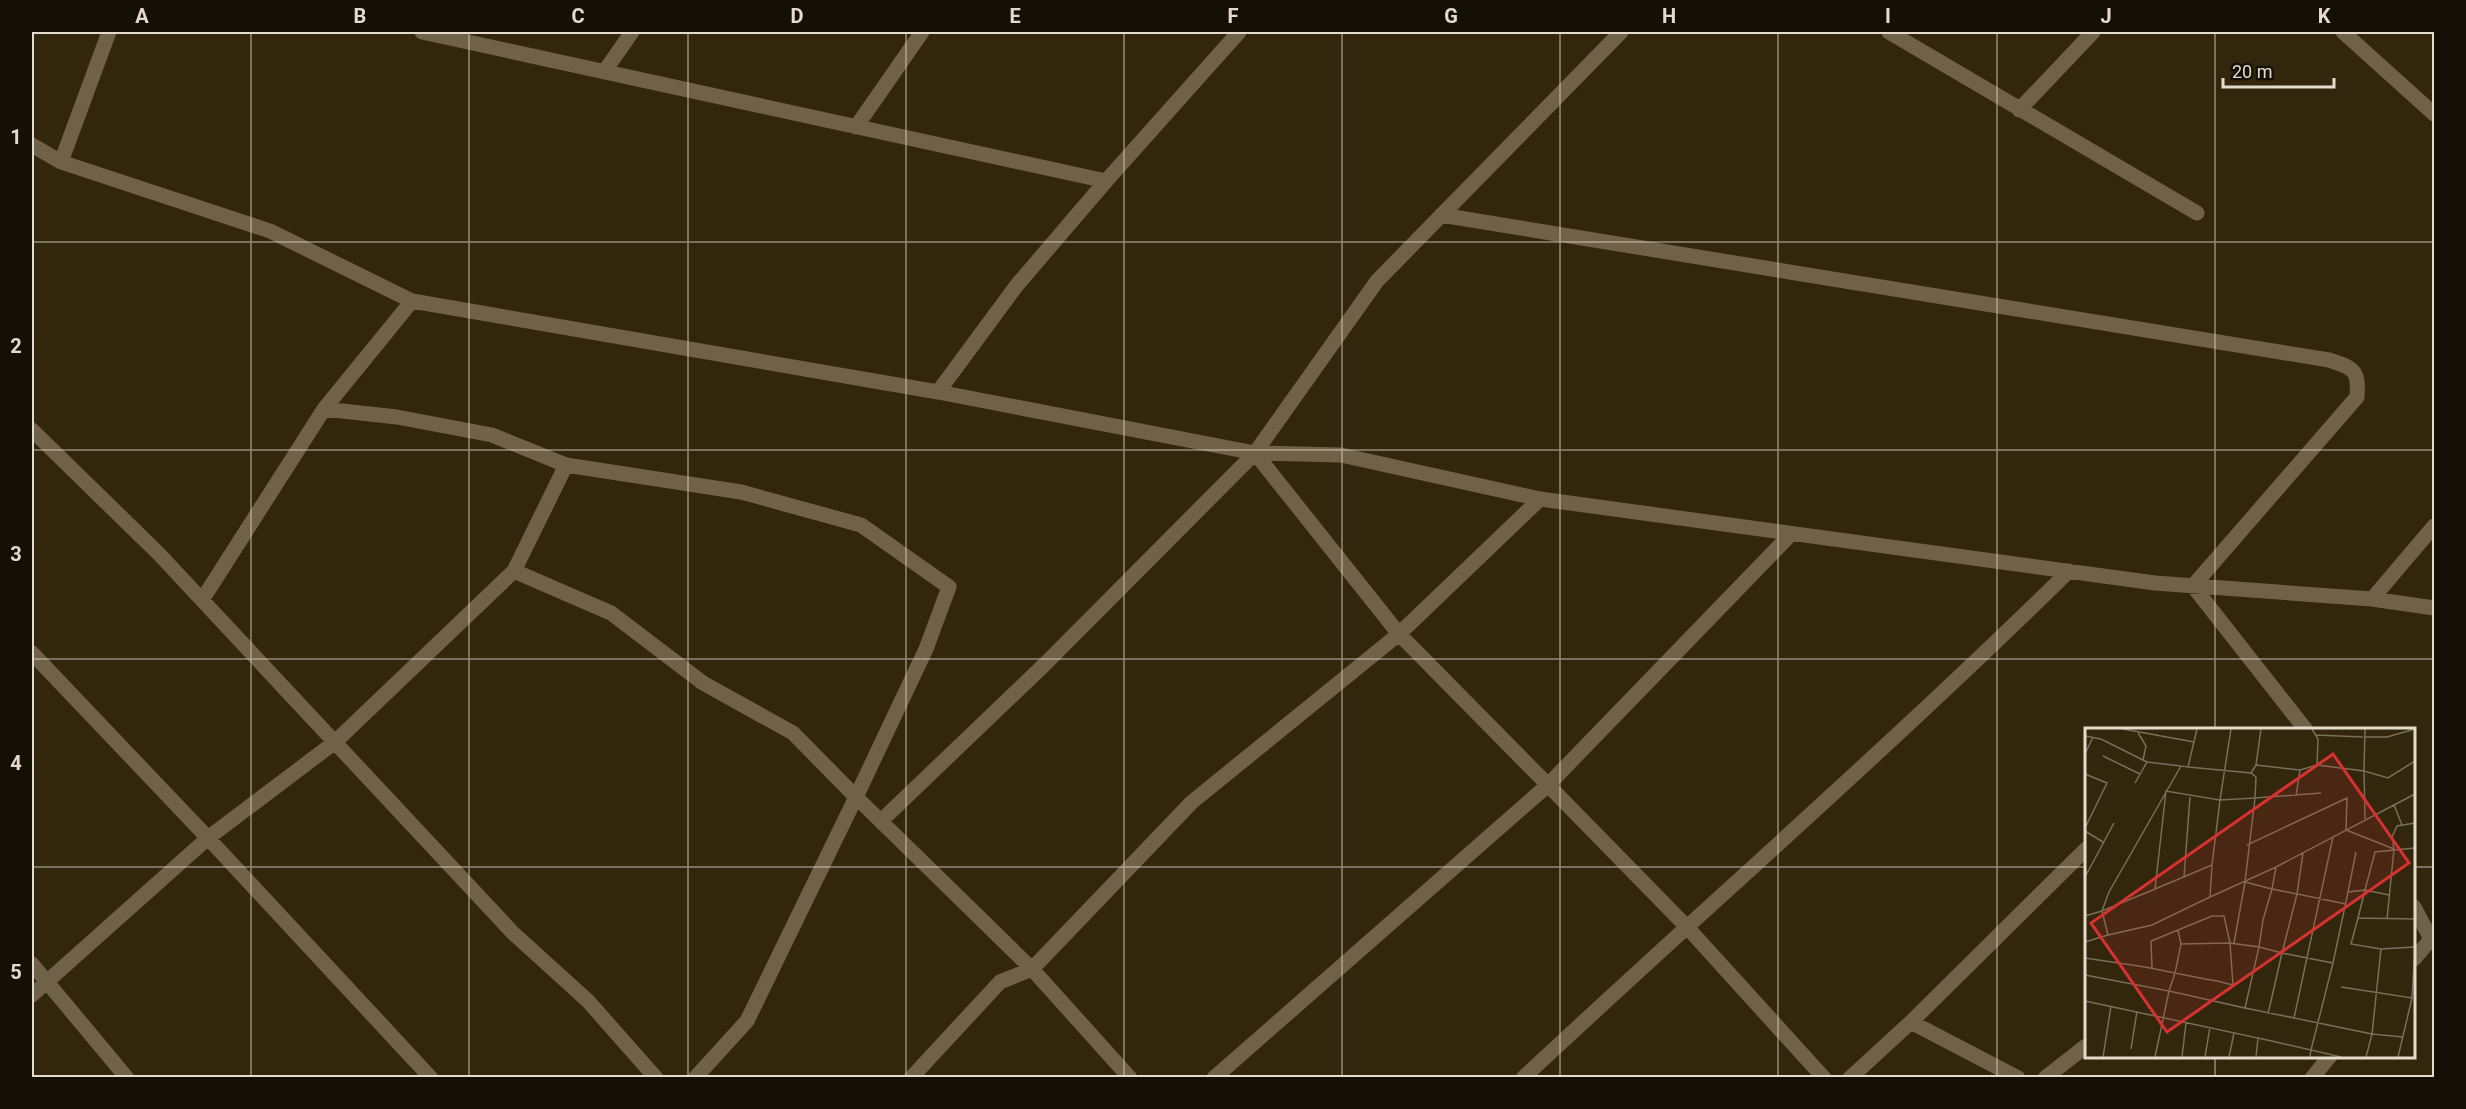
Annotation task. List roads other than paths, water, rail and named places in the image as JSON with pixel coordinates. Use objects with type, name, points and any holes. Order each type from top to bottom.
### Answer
[{"type":"street","points":[[61,162],[109,32]]},
{"type":"street","points":[[422,32],[1106,181]]},
{"type":"street","points":[[604,72],[632,32]]},
{"type":"street","points":[[856,127],[922,32]]},
{"type":"street","points":[[938,392],[1017,285],[1239,32]]},
{"type":"street","points":[[881,821],[1044,666],[1255,453],[1377,281],[1621,32]]},
{"type":"street","points":[[1889,32],[2019,110],[2073,138],[2197,213]]},
{"type":"street","points":[[2019,110],[2093,32]]},
{"type":"street","points":[[2343,32],[2434,114]]},
{"type":"street","points":[[32,145],[61,162],[270,231],[411,301],[938,392],[1255,453],[1341,455],[1540,499],[2069,571],[2193,586],[2372,599],[2434,608]]},
{"type":"street","points":[[1441,215],[2329,360],[2350,367],[2358,378],[2356,397],[2193,586]]},
{"type":"street","points":[[202,600],[324,409],[411,301]]},
{"type":"street","points":[[324,409],[397,417],[492,435],[566,465],[741,492],[861,525],[950,587],[926,649],[747,1021],[695,1077]]},
{"type":"street","points":[[32,430],[202,600],[513,933],[588,1000],[656,1077]]},
{"type":"street","points":[[1255,453],[1399,634],[1686,926],[1824,1077]]},
{"type":"street","points":[[32,995],[208,838],[335,742],[514,571],[566,465]]},
{"type":"street","points":[[911,1077],[1000,982],[1032,969],[1192,802],[1399,634],[1540,499]]},
{"type":"street","points":[[2372,599],[2434,526]]},
{"type":"street","points":[[1214,1077],[1548,785],[1791,534]]},
{"type":"street","points":[[514,571],[611,613],[703,683],[794,733],[1032,969],[1130,1077]]},
{"type":"street","points":[[1523,1077],[1686,926],[1946,692],[2069,571]]},
{"type":"street","points":[[2193,586],[2305,728]]},
{"type":"street","points":[[32,653],[430,1077]]},
{"type":"street","points":[[1850,1077],[1911,1022],[2085,850]]},
{"type":"street","points":[[2415,910],[2433,937]]},
{"type":"street","points":[[2415,931],[2433,937]]},
{"type":"street","points":[[2415,958],[2433,937]]},
{"type":"street","points":[[32,964],[127,1077]]},
{"type":"street","points":[[1911,1022],[2018,1077]]},
{"type":"street","points":[[2045,1077],[2085,1047]]},
{"type":"street","points":[[2312,1077],[2328,1058]]}]
